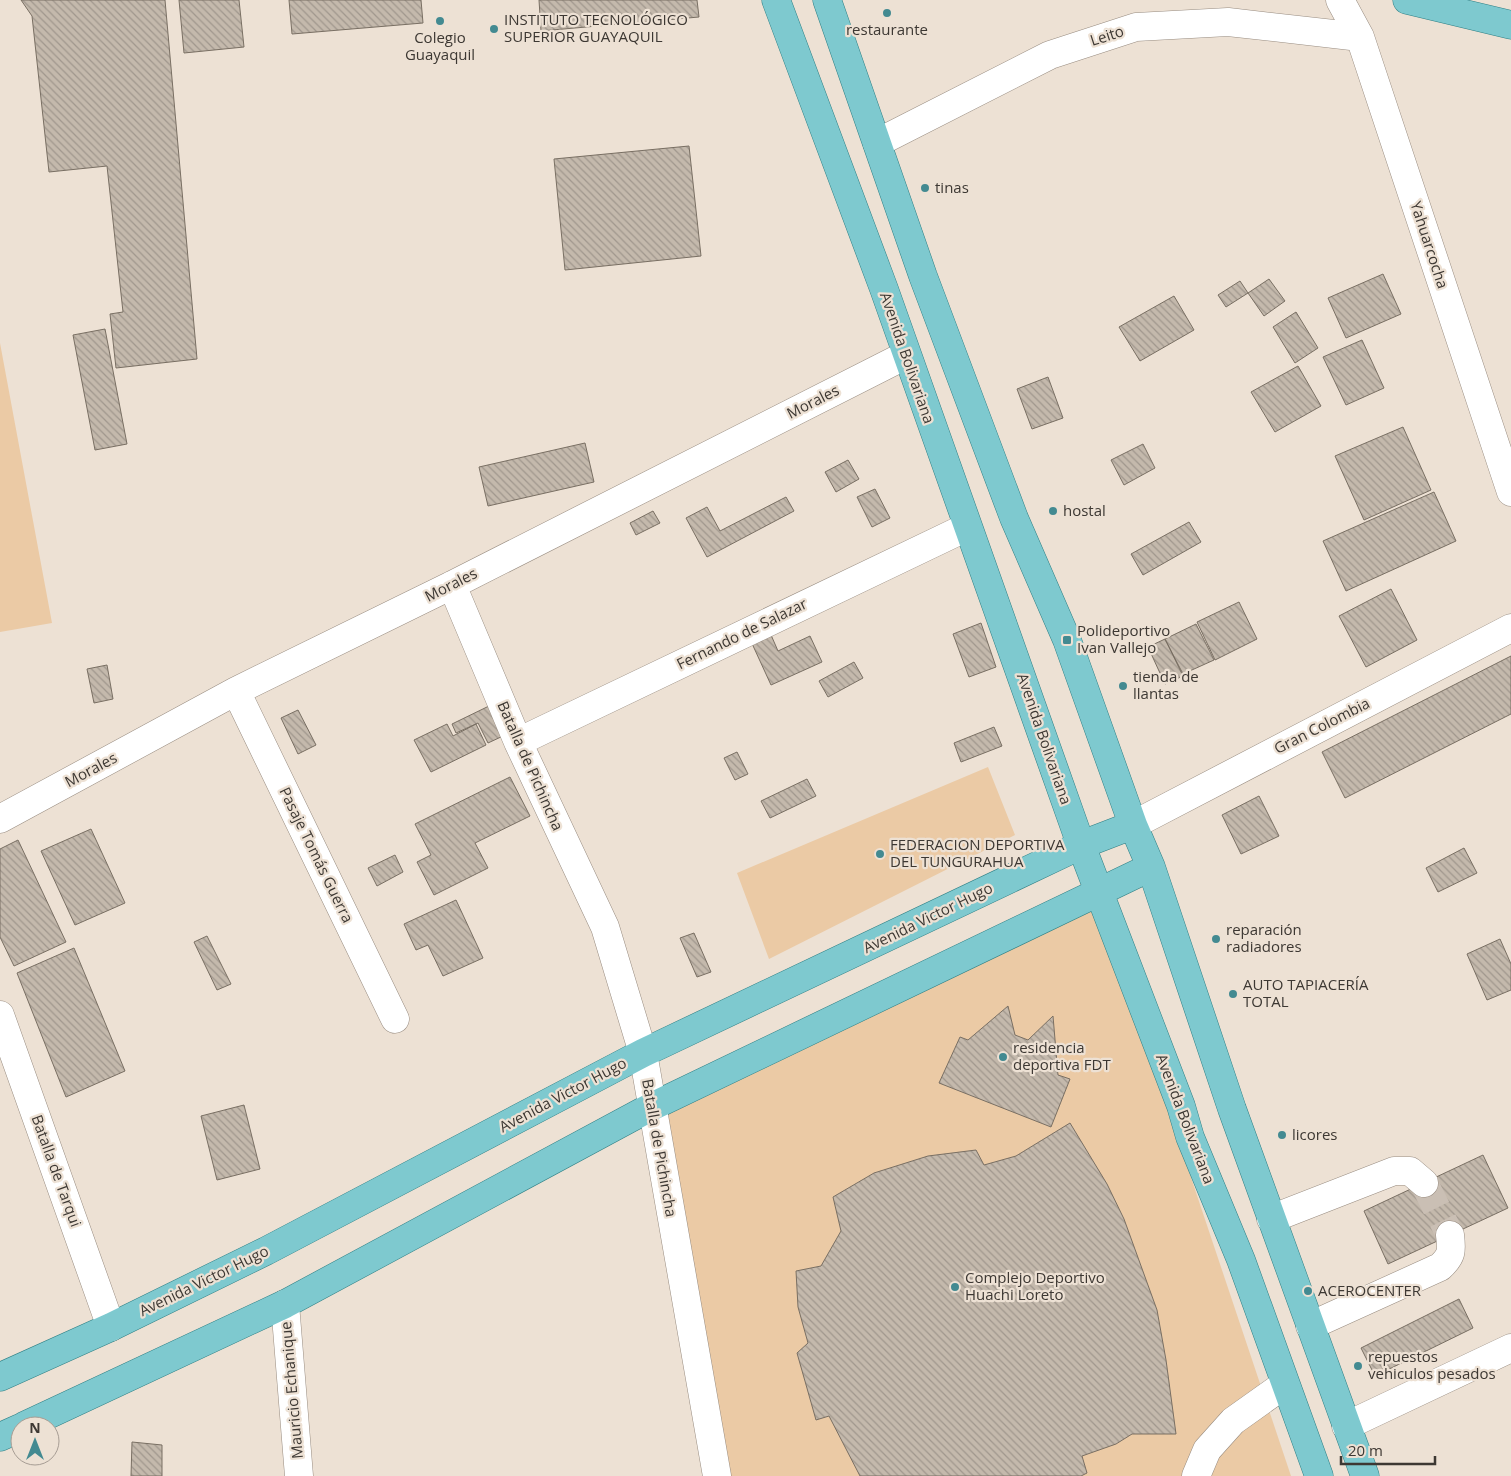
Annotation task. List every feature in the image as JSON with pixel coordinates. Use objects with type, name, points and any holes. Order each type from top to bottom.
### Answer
[{"type":"main road","name":"Avenida Bolivariana","points":[[776,0],[786,32],[864,236],[967,527],[1016,658],[1081,845],[1181,1106],[1190,1137],[1242,1260],[1319,1476]]},
{"type":"main road","points":[[1407,0],[1511,25]]},
{"type":"main road","points":[[830,2],[923,276],[1014,518],[1067,640],[1133,825],[1151,867],[1271,1219],[1365,1476]]},
{"type":"main road","name":"Avenida Victor Hugo","points":[[0,1377],[111,1327],[266,1251],[643,1053],[1081,845],[1133,825]]},
{"type":"main road","points":[[45,1416],[285,1304],[651,1107],[1151,867]]},
{"type":"street","name":"Yahuarcocha","points":[[1340,0],[1360,37],[1511,492]]},
{"type":"street","name":"Leito","points":[[877,144],[1050,55],[1136,27],[1228,22],[1360,37]]},
{"type":"street","name":"Morales","points":[[0,819],[236,691],[452,585],[906,355]]},
{"type":"street","name":"Fernando de Salazar","points":[[518,742],[967,527]]},
{"type":"street","name":"Batalla de Pichincha","points":[[452,585],[518,742],[605,927],[643,1053],[709,1473]]},
{"type":"street","name":"Gran Colombia","points":[[1133,825],[1511,628]]},
{"type":"street","name":"Pasaje Tomás Guerra","points":[[236,691],[395,1019]]},
{"type":"street","name":"Batalla de Tarqui","points":[[0,1015],[111,1327]]},
{"type":"street","points":[[1271,1219],[1394,1171],[1410,1171],[1424,1183]]},
{"type":"street","points":[[1310,1326],[1440,1267],[1449,1258],[1452,1248],[1450,1235]]},
{"type":"street","name":"Mauricio Echanique","points":[[285,1304],[299,1476]]},
{"type":"street","points":[[1346,1426],[1511,1348]]},
{"type":"street","points":[[1196,1476],[1207,1450],[1233,1421],[1285,1384]]},
{"type":"shaded area","points":[[0,343],[52,623],[0,632]]},
{"type":"shaded area","name":"FEDERACION DEPORTIVA DEL TUNGURAHUA","points":[[988,767],[1015,835],[769,959],[737,873]]},
{"type":"shaded area","name":"Complejo Deportivo Huachi Loreto","points":[[1096,894],[1291,1476],[717,1476],[651,1107]]},
{"type":"building","points":[[21,0],[165,0],[197,359],[116,368],[110,314],[123,312],[107,166],[49,172],[32,16]]},
{"type":"building","points":[[179,0],[239,0],[244,47],[184,53]]},
{"type":"building","points":[[289,0],[421,0],[423,23],[292,34]]},
{"type":"building","points":[[539,0],[697,0],[699,17],[541,31]]},
{"type":"building","points":[[689,146],[701,256],[565,270],[554,159]]},
{"type":"building","points":[[1383,274],[1401,314],[1346,338],[1328,298]]},
{"type":"building","points":[[1269,279],[1285,301],[1264,316],[1248,293]]},
{"type":"building","points":[[1240,281],[1248,293],[1226,307],[1218,295]]},
{"type":"building","points":[[1174,296],[1194,330],[1140,361],[1119,327]]},
{"type":"building","points":[[1296,312],[1318,348],[1295,363],[1273,327]]},
{"type":"building","points":[[105,329],[127,444],[95,450],[73,335]]},
{"type":"building","points":[[1362,340],[1384,388],[1346,405],[1323,357]]},
{"type":"building","points":[[1298,366],[1321,406],[1275,432],[1251,392]]},
{"type":"building","points":[[1048,377],[1063,418],[1032,429],[1017,389]]},
{"type":"building","points":[[1403,427],[1431,490],[1364,520],[1335,456]]},
{"type":"building","points":[[585,443],[594,482],[488,506],[479,467]]},
{"type":"building","points":[[1143,444],[1155,468],[1124,485],[1111,460]]},
{"type":"building","points":[[848,460],[859,479],[836,492],[825,472]]},
{"type":"building","points":[[875,489],[890,518],[872,527],[857,497]]},
{"type":"building","points":[[1434,492],[1456,541],[1346,591],[1323,541]]},
{"type":"building","points":[[786,497],[794,511],[707,557],[686,518],[707,507],[720,531]]},
{"type":"building","points":[[653,511],[660,523],[636,535],[630,523]]},
{"type":"building","points":[[1189,522],[1201,542],[1143,575],[1131,554]]},
{"type":"building","points":[[1391,589],[1417,640],[1366,667],[1339,616]]},
{"type":"building","points":[[1239,602],[1257,639],[1215,660],[1197,622]]},
{"type":"building","points":[[981,623],[996,667],[969,677],[953,634]]},
{"type":"building","points":[[1196,624],[1214,660],[1183,674],[1165,639]]},
{"type":"building","points":[[768,628],[778,651],[810,636],[822,662],[771,685],[749,637]]},
{"type":"building","points":[[1165,639],[1183,676],[1165,684],[1148,647]]},
{"type":"building","points":[[1511,656],[1511,714],[1345,798],[1322,752]]},
{"type":"building","points":[[854,662],[863,678],[828,697],[819,681]]},
{"type":"building","points":[[107,665],[113,699],[94,703],[87,669]]},
{"type":"building","points":[[489,706],[503,736],[488,743],[478,723],[456,733],[452,724]]},
{"type":"building","points":[[298,710],[316,745],[298,754],[281,718]]},
{"type":"building","points":[[447,724],[453,736],[476,724],[486,745],[431,772],[414,740]]},
{"type":"building","points":[[994,727],[1002,746],[961,762],[954,743]]},
{"type":"building","points":[[737,752],[748,774],[735,780],[724,758]]},
{"type":"building","points":[[510,777],[530,816],[475,843],[488,868],[434,895],[417,862],[431,855],[415,824]]},
{"type":"building","points":[[807,779],[816,796],[770,818],[761,801]]},
{"type":"building","points":[[1259,796],[1279,836],[1241,854],[1222,815]]},
{"type":"building","points":[[91,829],[125,903],[75,925],[41,851]]},
{"type":"building","points":[[18,840],[66,942],[14,966],[0,937],[0,849]]},
{"type":"building","points":[[1464,848],[1477,873],[1438,892],[1426,868]]},
{"type":"building","points":[[395,855],[403,872],[377,886],[368,868]]},
{"type":"building","points":[[456,900],[483,958],[443,976],[428,945],[416,950],[404,924]]},
{"type":"building","points":[[694,933],[711,972],[697,977],[680,938]]},
{"type":"building","points":[[207,936],[231,984],[217,990],[194,942]]},
{"type":"building","points":[[1500,939],[1511,964],[1511,990],[1487,1000],[1467,954]]},
{"type":"building","points":[[74,948],[125,1071],[66,1097],[17,973]]},
{"type":"building","name":"residencia deportiva FDT","points":[[1008,1006],[1015,1035],[1028,1040],[1053,1016],[1058,1075],[1070,1079],[1051,1127],[939,1083],[960,1037],[968,1040]]},
{"type":"building","points":[[244,1105],[260,1169],[217,1180],[201,1116]]},
{"type":"building","points":[[1070,1123],[1107,1184],[1124,1219],[1157,1310],[1176,1434],[1132,1434],[1116,1444],[1082,1456],[1087,1473],[1081,1476],[860,1476],[829,1416],[816,1420],[797,1353],[808,1343],[798,1307],[796,1271],[821,1266],[841,1231],[833,1197],[874,1173],[928,1156],[976,1150],[984,1165],[1016,1156]]},
{"type":"building","points":[[1483,1155],[1508,1208],[1388,1264],[1364,1211]]},
{"type":"building","points":[[1459,1299],[1473,1328],[1375,1376],[1361,1348]]},
{"type":"building","points":[[132,1442],[162,1445],[162,1476],[131,1476]]},
{"type":"tunnel","points":[[1424,1183],[1450,1235]]},
{"type":"place","name":"restaurante","points":[[887,13]]},
{"type":"place","name":"Colegio Guayaquil","points":[[440,21]]},
{"type":"place","name":"INSTITUTO TECNOLÓGICO SUPERIOR GUAYAQUIL","points":[[494,29]]},
{"type":"place","name":"tinas","points":[[925,188]]},
{"type":"place","name":"hostal","points":[[1053,511]]},
{"type":"place","name":"Polideportivo Ivan Vallejo","points":[[1067,640]]},
{"type":"place","name":"tienda de llantas","points":[[1123,686]]},
{"type":"place","name":"FEDERACION DEPORTIVA DEL TUNGURAHUA","points":[[880,854]]},
{"type":"place","name":"reparación radiadores","points":[[1216,939]]},
{"type":"place","name":"AUTO TAPIACERÍA TOTAL","points":[[1233,994]]},
{"type":"place","name":"residencia deportiva FDT","points":[[1003,1057]]},
{"type":"place","name":"licores","points":[[1282,1135]]},
{"type":"place","name":"Complejo Deportivo Huachi Loreto","points":[[955,1287]]},
{"type":"place","name":"ACEROCENTER","points":[[1308,1291]]},
{"type":"place","name":"repuestos vehiculos pesados","points":[[1358,1366]]}]
